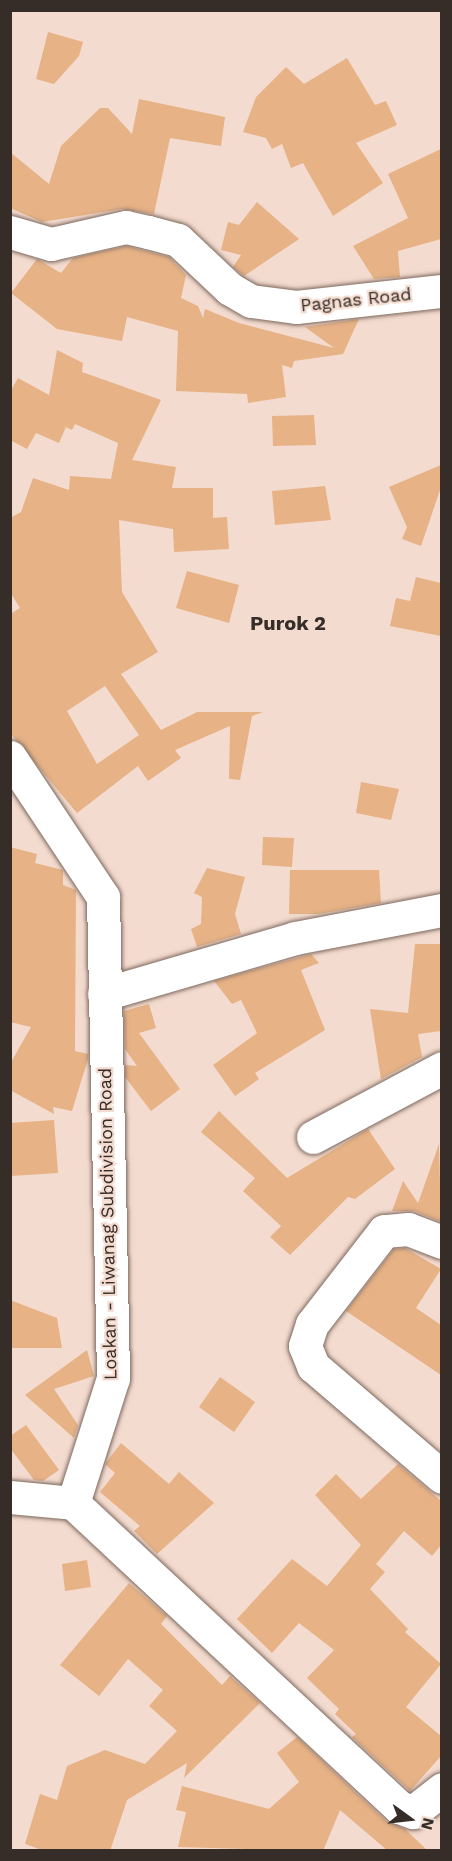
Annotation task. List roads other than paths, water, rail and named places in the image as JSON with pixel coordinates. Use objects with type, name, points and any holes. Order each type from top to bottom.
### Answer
[{"type":"street","name":"Pagnas Road","points":[[10,232],[51,244],[126,227],[178,240],[230,289],[251,301],[296,307],[441,291]]},
{"type":"street","name":"Loakan - Liwanag Subdivision Road","points":[[10,757],[103,897],[113,1378],[73,1503]]},
{"type":"street","points":[[104,994],[295,938],[441,910]]},
{"type":"street","points":[[313,1137],[441,1068]]},
{"type":"street","points":[[438,1464],[313,1366],[305,1346],[312,1324],[384,1231],[408,1229],[441,1242]]},
{"type":"street","points":[[10,1497],[73,1503],[399,1807],[413,1812],[441,1789]]},
{"type":"district","name":"Purok 2","points":[[288,623]]}]
